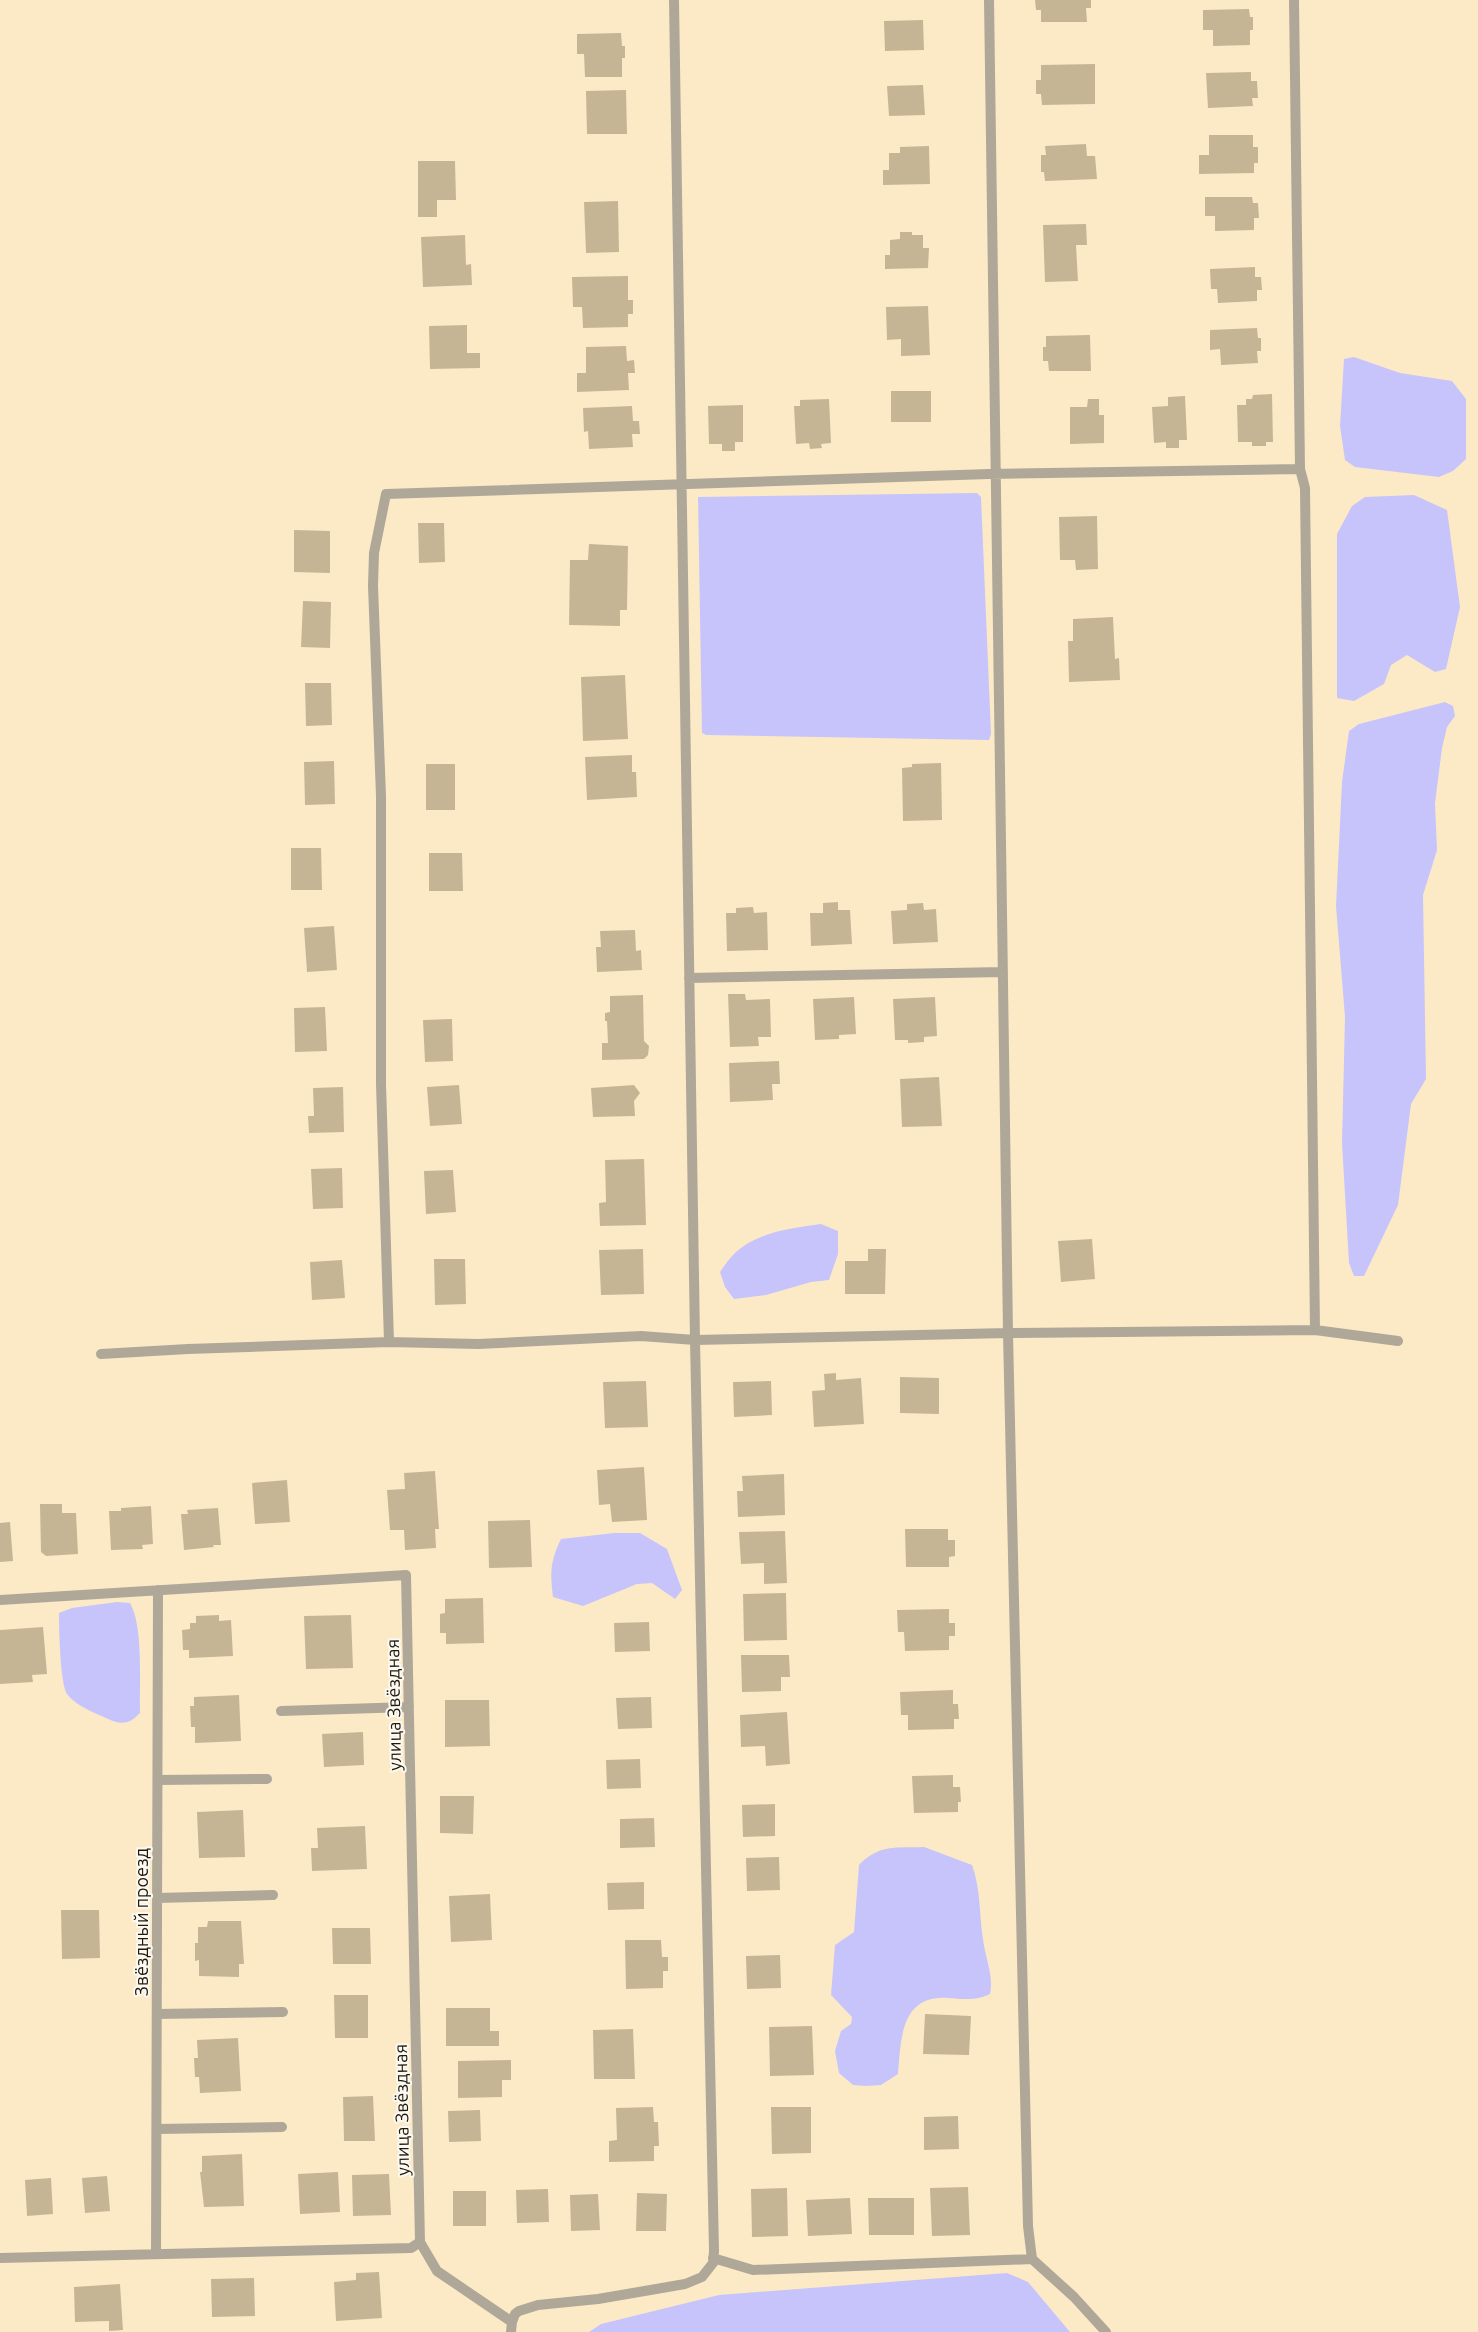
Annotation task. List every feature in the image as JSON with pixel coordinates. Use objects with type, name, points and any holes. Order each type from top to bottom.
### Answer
[{"type":"lane","points":[[511,2327],[519,2311],[538,2305],[598,2299],[685,2284],[702,2277],[713,2263],[695,1340],[674,0]]},
{"type":"lane","points":[[989,0],[1008,1333],[1028,2226],[1032,2259],[1074,2297],[1106,2332]]},
{"type":"lane","points":[[1294,0],[1300,469],[1305,488],[1316,1330]]},
{"type":"lane","points":[[389,1342],[381,1084],[381,796],[373,586],[374,553],[386,494],[997,474],[1300,469]]},
{"type":"lane","points":[[689,978],[1003,972]]},
{"type":"lane","points":[[101,1354],[389,1342],[478,1344],[641,1336],[695,1340],[1008,1333],[1316,1330],[1398,1341]]},
{"type":"lane","name":"улица Звёздная","points":[[0,1600],[406,1575],[420,2242],[437,2271],[511,2327]]},
{"type":"lane","name":"Звёздный проезд","points":[[156,2254],[158,1590]]},
{"type":"lane","points":[[282,1711],[409,1708]]},
{"type":"lane","points":[[158,1780],[267,1779]]},
{"type":"lane","points":[[157,1898],[272,1895]]},
{"type":"lane","points":[[157,2014],[283,2012]]},
{"type":"lane","points":[[157,2129],[282,2127]]},
{"type":"lane","points":[[0,2258],[411,2248],[420,2242]]},
{"type":"lane","points":[[713,2258],[753,2270],[1032,2259]]},
{"type":"shaded area","points":[[1354,357],[1400,373],[1452,381],[1466,399],[1466,459],[1453,471],[1439,477],[1355,467],[1345,460],[1340,426],[1344,359]]},
{"type":"shaded area","points":[[977,493],[981,497],[991,734],[989,740],[706,735],[702,733],[698,497]]},
{"type":"shaded area","points":[[1414,495],[1447,510],[1460,607],[1446,669],[1435,672],[1407,655],[1391,665],[1384,684],[1354,701],[1337,698],[1337,534],[1352,506],[1365,497]]},
{"type":"shaded area","points":[[1445,702],[1453,706],[1455,716],[1447,727],[1442,748],[1435,803],[1437,850],[1423,895],[1426,1079],[1411,1104],[1398,1205],[1364,1276],[1354,1276],[1349,1263],[1342,1143],[1345,1017],[1336,906],[1342,782],[1349,731],[1359,724]]},
{"type":"shaded area","points":[[821,1224],[838,1231],[838,1254],[829,1280],[811,1282],[766,1295],[734,1299],[725,1287],[720,1272],[734,1254],[753,1241],[775,1232]]},
{"type":"shaded area","points":[[614,1533],[640,1533],[667,1549],[682,1590],[675,1599],[652,1583],[637,1584],[583,1606],[553,1597],[552,1568],[561,1539]]},
{"type":"shaded area","points":[[117,1602],[130,1603],[139,1641],[140,1713],[132,1720],[124,1723],[116,1722],[80,1705],[67,1694],[60,1655],[59,1613],[72,1608]]},
{"type":"shaded area","points":[[924,1847],[972,1865],[977,1884],[984,1946],[991,1980],[990,1994],[975,1999],[932,1999],[921,2004],[912,2011],[906,2021],[900,2047],[898,2074],[881,2085],[853,2085],[839,2073],[835,2051],[841,2031],[851,2024],[852,2017],[831,1995],[835,1945],[854,1932],[859,1865],[866,1858],[881,1850]]},
{"type":"shaded area","points":[[1007,2273],[1028,2282],[1070,2332],[589,2332],[601,2324],[719,2295]]},
{"type":"building","points":[[1035,0],[1091,0],[1091,8],[1086,8],[1087,22],[1041,22],[1041,10],[1036,10]]},
{"type":"building","points":[[1249,9],[1250,17],[1253,17],[1253,30],[1250,30],[1250,45],[1213,46],[1213,30],[1203,30],[1203,10]]},
{"type":"building","points":[[923,20],[924,50],[885,51],[884,21]]},
{"type":"building","points":[[621,33],[622,46],[625,46],[625,58],[622,58],[622,77],[585,77],[584,54],[577,54],[577,34]]},
{"type":"building","points":[[1095,64],[1095,104],[1042,105],[1041,94],[1036,94],[1036,80],[1041,80],[1041,65]]},
{"type":"building","points":[[1251,72],[1251,81],[1257,81],[1258,98],[1252,98],[1253,106],[1208,108],[1206,73]]},
{"type":"building","points":[[923,85],[925,115],[889,116],[887,86]]},
{"type":"building","points":[[626,90],[627,134],[587,134],[586,91]]},
{"type":"building","points":[[1209,135],[1253,135],[1253,147],[1258,147],[1258,163],[1254,163],[1254,173],[1199,174],[1199,155],[1209,155]]},
{"type":"building","points":[[1086,144],[1087,156],[1095,156],[1097,179],[1045,181],[1044,172],[1041,172],[1041,155],[1046,155],[1045,146]]},
{"type":"building","points":[[929,146],[930,184],[883,185],[883,170],[889,170],[889,153],[900,153],[900,147]]},
{"type":"building","points":[[418,161],[455,161],[456,200],[437,200],[437,217],[418,217]]},
{"type":"building","points":[[1205,197],[1252,197],[1253,203],[1258,203],[1259,218],[1254,218],[1254,230],[1215,231],[1215,216],[1205,216]]},
{"type":"building","points":[[618,201],[619,252],[586,253],[584,202]]},
{"type":"building","points":[[1086,224],[1087,245],[1076,245],[1078,281],[1045,282],[1043,225]]},
{"type":"building","points":[[900,232],[912,232],[912,235],[923,235],[923,248],[929,248],[928,268],[885,269],[885,255],[890,255],[890,240],[900,239]]},
{"type":"building","points":[[465,235],[466,265],[471,264],[472,285],[423,287],[421,237]]},
{"type":"building","points":[[1255,267],[1255,277],[1261,277],[1262,290],[1257,290],[1257,301],[1218,303],[1217,289],[1211,289],[1210,269]]},
{"type":"building","points":[[628,276],[628,300],[633,300],[633,314],[628,314],[628,327],[583,328],[582,307],[573,307],[572,277]]},
{"type":"building","points":[[928,306],[930,355],[901,356],[901,339],[887,340],[886,307]]},
{"type":"building","points":[[467,325],[467,353],[480,353],[480,368],[430,369],[429,326]]},
{"type":"building","points":[[1257,328],[1258,338],[1261,338],[1261,351],[1257,351],[1258,363],[1221,365],[1220,349],[1210,350],[1210,330]]},
{"type":"building","points":[[1090,335],[1091,371],[1049,371],[1048,361],[1043,361],[1043,347],[1046,347],[1046,336]]},
{"type":"building","points":[[626,346],[627,361],[634,360],[635,373],[628,373],[629,390],[577,392],[577,373],[586,373],[586,347]]},
{"type":"building","points":[[891,391],[931,391],[931,422],[891,422]]},
{"type":"building","points":[[1272,394],[1273,442],[1266,442],[1266,446],[1252,446],[1252,442],[1238,442],[1237,405],[1246,405],[1246,399],[1252,399],[1253,395]]},
{"type":"building","points":[[1185,396],[1187,440],[1179,440],[1179,448],[1166,448],[1166,442],[1154,443],[1152,407],[1168,406],[1168,397]]},
{"type":"building","points":[[829,399],[831,443],[821,444],[822,448],[810,449],[809,443],[796,444],[794,406],[800,406],[800,400]]},
{"type":"building","points":[[1088,399],[1099,399],[1099,415],[1104,415],[1104,443],[1070,444],[1070,407],[1087,407]]},
{"type":"building","points":[[743,405],[743,442],[735,442],[735,451],[722,451],[722,444],[709,444],[708,406]]},
{"type":"building","points":[[632,406],[633,421],[639,421],[640,434],[632,434],[633,447],[589,449],[588,431],[584,432],[583,408]]},
{"type":"building","points":[[1097,516],[1098,569],[1076,570],[1075,560],[1060,560],[1059,517]]},
{"type":"building","points":[[418,523],[444,523],[445,562],[419,563]]},
{"type":"building","points":[[294,530],[330,531],[330,573],[294,572]]},
{"type":"building","points":[[589,544],[628,546],[627,610],[620,610],[620,626],[569,625],[570,560],[588,560]]},
{"type":"building","points":[[303,601],[331,602],[330,648],[301,647]]},
{"type":"building","points":[[1113,617],[1115,659],[1119,658],[1120,680],[1069,682],[1068,641],[1073,641],[1073,619]]},
{"type":"building","points":[[625,675],[628,739],[583,741],[581,677]]},
{"type":"building","points":[[305,683],[331,683],[332,725],[306,726]]},
{"type":"building","points":[[632,755],[632,772],[636,772],[637,797],[587,800],[585,757]]},
{"type":"building","points":[[334,761],[335,804],[305,805],[304,762]]},
{"type":"building","points":[[941,763],[942,820],[903,821],[902,768],[912,767],[912,764]]},
{"type":"building","points":[[426,764],[455,764],[455,810],[426,810]]},
{"type":"building","points":[[291,848],[321,848],[322,890],[291,890]]},
{"type":"building","points":[[429,853],[462,853],[463,891],[429,891]]},
{"type":"building","points":[[838,902],[838,910],[850,910],[852,944],[811,946],[810,913],[823,913],[823,903]]},
{"type":"building","points":[[923,903],[924,910],[936,909],[938,942],[893,944],[891,911],[907,910],[907,904]]},
{"type":"building","points":[[753,907],[754,913],[767,912],[768,950],[727,951],[726,913],[736,913],[736,908]]},
{"type":"building","points":[[334,926],[337,970],[307,972],[304,928]]},
{"type":"building","points":[[635,930],[636,951],[641,950],[642,970],[597,972],[596,947],[601,947],[600,931]]},
{"type":"building","points":[[728,994],[745,994],[746,1000],[770,999],[771,1037],[758,1037],[759,1046],[730,1047]]},
{"type":"building","points":[[643,995],[644,1041],[649,1046],[648,1055],[644,1059],[602,1060],[602,1043],[608,1043],[605,1013],[610,1012],[610,996]]},
{"type":"building","points":[[854,997],[856,1034],[839,1035],[839,1039],[815,1040],[813,999]]},
{"type":"building","points":[[935,997],[937,1036],[924,1037],[924,1042],[908,1043],[908,1040],[895,1040],[893,999]]},
{"type":"building","points":[[325,1007],[327,1051],[295,1052],[294,1008]]},
{"type":"building","points":[[452,1019],[453,1061],[425,1062],[423,1020]]},
{"type":"building","points":[[779,1061],[780,1084],[772,1084],[773,1100],[730,1102],[729,1063]]},
{"type":"building","points":[[939,1077],[942,1126],[902,1127],[900,1079]]},
{"type":"building","points":[[459,1085],[462,1124],[430,1126],[427,1087]]},
{"type":"building","points":[[634,1085],[640,1093],[634,1101],[635,1116],[593,1117],[591,1088]]},
{"type":"building","points":[[343,1087],[344,1132],[309,1133],[308,1116],[314,1116],[313,1088]]},
{"type":"building","points":[[644,1159],[646,1225],[600,1226],[599,1203],[606,1202],[605,1160]]},
{"type":"building","points":[[342,1168],[343,1208],[313,1209],[311,1169]]},
{"type":"building","points":[[453,1170],[456,1212],[426,1214],[424,1171]]},
{"type":"building","points":[[1092,1239],[1095,1279],[1061,1282],[1058,1241]]},
{"type":"building","points":[[643,1249],[644,1294],[601,1295],[599,1250]]},
{"type":"building","points":[[868,1249],[886,1249],[885,1294],[845,1294],[845,1261],[868,1261]]},
{"type":"building","points":[[434,1259],[465,1259],[466,1304],[435,1305]]},
{"type":"building","points":[[342,1260],[345,1298],[312,1300],[310,1262]]},
{"type":"building","points":[[836,1373],[836,1380],[861,1378],[864,1424],[814,1427],[812,1391],[825,1390],[824,1374]]},
{"type":"building","points":[[900,1377],[939,1378],[939,1414],[900,1413]]},
{"type":"building","points":[[646,1381],[648,1427],[605,1428],[603,1382]]},
{"type":"building","points":[[771,1381],[772,1415],[734,1417],[733,1382]]},
{"type":"building","points":[[644,1467],[647,1520],[612,1522],[610,1504],[599,1505],[597,1470]]},
{"type":"building","points":[[435,1471],[439,1529],[435,1529],[436,1548],[405,1550],[404,1530],[390,1530],[387,1490],[405,1489],[404,1473]]},
{"type":"building","points":[[784,1474],[785,1515],[738,1517],[737,1491],[743,1491],[742,1476]]},
{"type":"building","points":[[287,1480],[290,1522],[255,1524],[252,1483]]},
{"type":"building","points":[[40,1504],[62,1504],[62,1513],[76,1513],[78,1554],[46,1556],[41,1552]]},
{"type":"building","points":[[151,1506],[153,1544],[142,1545],[143,1549],[111,1550],[109,1511],[121,1511],[121,1508]]},
{"type":"building","points":[[218,1508],[221,1545],[184,1550],[181,1514],[188,1514],[187,1510]]},
{"type":"building","points":[[530,1520],[532,1567],[489,1568],[488,1521]]},
{"type":"building","points":[[10,1522],[13,1561],[0,1562],[0,1523]]},
{"type":"building","points":[[905,1529],[948,1529],[948,1540],[955,1540],[955,1556],[949,1557],[949,1567],[906,1567]]},
{"type":"building","points":[[785,1531],[787,1583],[764,1584],[764,1563],[741,1564],[739,1532]]},
{"type":"building","points":[[786,1593],[787,1640],[744,1641],[743,1594]]},
{"type":"building","points":[[483,1598],[484,1643],[446,1644],[446,1633],[440,1633],[440,1614],[445,1613],[445,1599]]},
{"type":"building","points":[[949,1609],[949,1623],[955,1623],[955,1636],[949,1636],[949,1650],[905,1651],[904,1632],[898,1632],[897,1610]]},
{"type":"building","points":[[219,1615],[219,1621],[231,1620],[233,1656],[189,1658],[189,1650],[183,1650],[182,1630],[190,1629],[190,1623],[196,1623],[196,1616]]},
{"type":"building","points":[[351,1615],[353,1668],[306,1669],[304,1616]]},
{"type":"building","points":[[649,1622],[650,1651],[615,1652],[614,1623]]},
{"type":"building","points":[[43,1627],[47,1674],[32,1675],[33,1682],[0,1684],[0,1630]]},
{"type":"building","points":[[741,1655],[789,1655],[790,1677],[781,1677],[781,1691],[742,1692]]},
{"type":"building","points":[[953,1690],[953,1704],[958,1704],[959,1719],[954,1719],[954,1729],[908,1730],[908,1715],[901,1715],[900,1692]]},
{"type":"building","points":[[239,1695],[241,1741],[195,1743],[195,1727],[191,1727],[190,1706],[194,1706],[194,1697]]},
{"type":"building","points":[[651,1697],[652,1728],[618,1729],[616,1698]]},
{"type":"building","points":[[445,1700],[489,1700],[490,1746],[445,1747]]},
{"type":"building","points":[[787,1712],[790,1764],[766,1766],[765,1746],[741,1747],[740,1715]]},
{"type":"building","points":[[363,1732],[364,1765],[324,1767],[322,1734]]},
{"type":"building","points":[[640,1759],[641,1788],[607,1789],[606,1760]]},
{"type":"building","points":[[953,1775],[953,1787],[960,1787],[961,1802],[958,1802],[958,1812],[914,1813],[912,1776]]},
{"type":"building","points":[[440,1796],[474,1796],[473,1834],[440,1833]]},
{"type":"building","points":[[775,1804],[775,1836],[743,1837],[742,1805]]},
{"type":"building","points":[[243,1810],[245,1857],[199,1858],[197,1812]]},
{"type":"building","points":[[654,1818],[655,1847],[620,1848],[620,1819]]},
{"type":"building","points":[[365,1826],[367,1869],[312,1871],[311,1848],[318,1848],[317,1828]]},
{"type":"building","points":[[779,1857],[780,1890],[747,1891],[746,1858]]},
{"type":"building","points":[[644,1882],[644,1909],[608,1910],[607,1883]]},
{"type":"building","points":[[490,1894],[492,1940],[451,1942],[449,1896]]},
{"type":"building","points":[[61,1910],[99,1910],[100,1958],[62,1959]]},
{"type":"building","points":[[208,1921],[241,1921],[244,1964],[239,1964],[239,1977],[199,1976],[199,1960],[195,1961],[195,1943],[198,1943],[198,1927],[207,1927]]},
{"type":"building","points":[[332,1928],[370,1928],[371,1964],[333,1964]]},
{"type":"building","points":[[625,1940],[661,1940],[662,1957],[668,1957],[668,1971],[663,1971],[663,1988],[626,1989]]},
{"type":"building","points":[[780,1955],[781,1988],[747,1989],[746,1956]]},
{"type":"building","points":[[334,1995],[368,1995],[368,2038],[335,2038]]},
{"type":"building","points":[[446,2008],[490,2008],[490,2031],[499,2031],[499,2046],[446,2046]]},
{"type":"building","points":[[925,2014],[971,2016],[969,2055],[923,2054]]},
{"type":"building","points":[[812,2026],[814,2075],[770,2076],[769,2027]]},
{"type":"building","points":[[633,2029],[635,2079],[594,2079],[593,2030]]},
{"type":"building","points":[[238,2038],[241,2091],[200,2093],[199,2077],[195,2077],[194,2058],[198,2058],[197,2040]]},
{"type":"building","points":[[511,2060],[511,2080],[502,2080],[502,2097],[458,2098],[458,2061]]},
{"type":"building","points":[[373,2096],[375,2141],[344,2141],[343,2097]]},
{"type":"building","points":[[653,2107],[654,2122],[658,2122],[659,2146],[654,2146],[654,2161],[609,2162],[609,2141],[617,2140],[616,2108]]},
{"type":"building","points":[[771,2107],[811,2107],[811,2153],[772,2154]]},
{"type":"building","points":[[480,2110],[481,2141],[449,2142],[448,2111]]},
{"type":"building","points":[[958,2116],[959,2149],[924,2150],[924,2117]]},
{"type":"building","points":[[242,2154],[244,2206],[204,2207],[200,2172],[202,2172],[202,2156]]},
{"type":"building","points":[[338,2172],[340,2212],[300,2214],[298,2174]]},
{"type":"building","points":[[389,2174],[391,2215],[353,2216],[352,2175]]},
{"type":"building","points":[[107,2176],[110,2211],[85,2213],[82,2178]]},
{"type":"building","points":[[51,2178],[53,2214],[27,2216],[25,2180]]},
{"type":"building","points":[[968,2187],[970,2235],[932,2236],[930,2188]]},
{"type":"building","points":[[787,2188],[788,2236],[752,2237],[751,2189]]},
{"type":"building","points":[[548,2189],[549,2222],[517,2223],[516,2190]]},
{"type":"building","points":[[453,2191],[486,2191],[486,2226],[453,2226]]},
{"type":"building","points":[[637,2193],[667,2194],[666,2231],[636,2231]]},
{"type":"building","points":[[598,2194],[600,2230],[571,2231],[570,2195]]},
{"type":"building","points":[[850,2198],[852,2234],[808,2236],[806,2200]]},
{"type":"building","points":[[868,2198],[914,2198],[914,2235],[869,2235]]},
{"type":"building","points":[[379,2272],[382,2318],[336,2321],[334,2282],[356,2280],[356,2273]]},
{"type":"building","points":[[254,2278],[255,2316],[212,2317],[211,2279]]},
{"type":"building","points":[[120,2284],[123,2330],[109,2331],[109,2321],[75,2322],[74,2287]]}]
